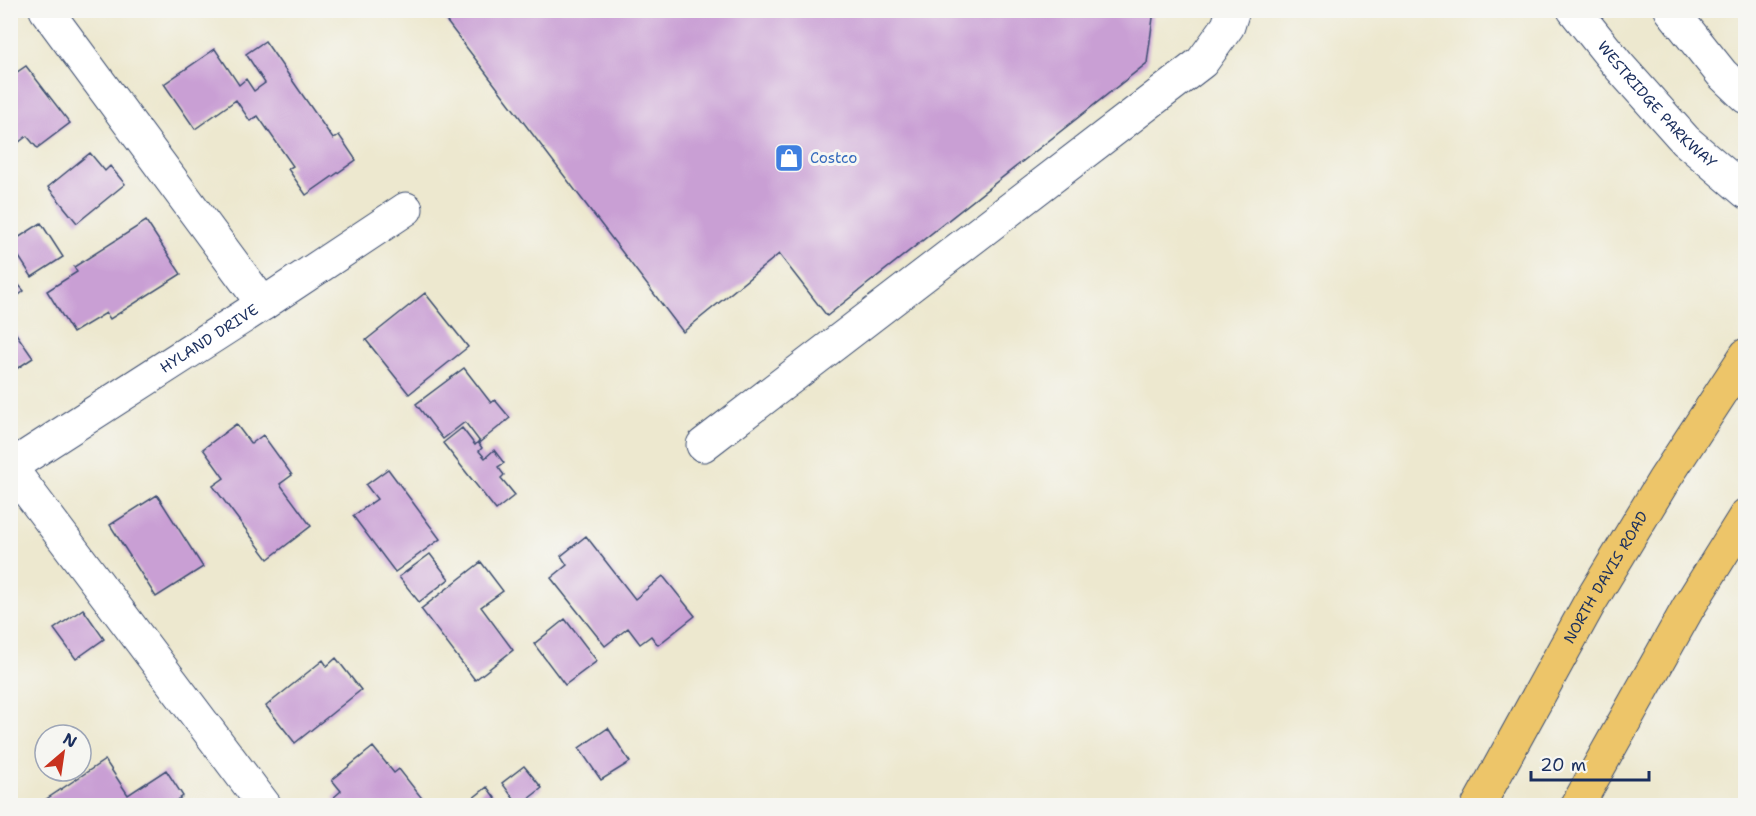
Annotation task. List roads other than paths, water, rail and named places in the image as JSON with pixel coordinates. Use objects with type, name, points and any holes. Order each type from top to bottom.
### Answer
[{"type":"main road","name":"NORTH DAVIS ROAD","points":[[1478,806],[1589,604],[1664,480],[1746,355]]},
{"type":"main road","points":[[1577,806],[1688,608],[1746,515]]},
{"type":"street","points":[[45,10],[263,304]]},
{"type":"street","points":[[703,445],[1202,62],[1228,26],[1233,10]]},
{"type":"street","name":"WESTRIDGE PARKWAY","points":[[1574,10],[1619,66],[1685,140],[1746,192]]},
{"type":"street","points":[[1671,10],[1722,74],[1746,98]]},
{"type":"street","name":"HYLAND DRIVE","points":[[10,467],[406,209]]},
{"type":"street","points":[[10,467],[265,806]]},
{"type":"place","name":"Costco","points":[[789,158]]}]
